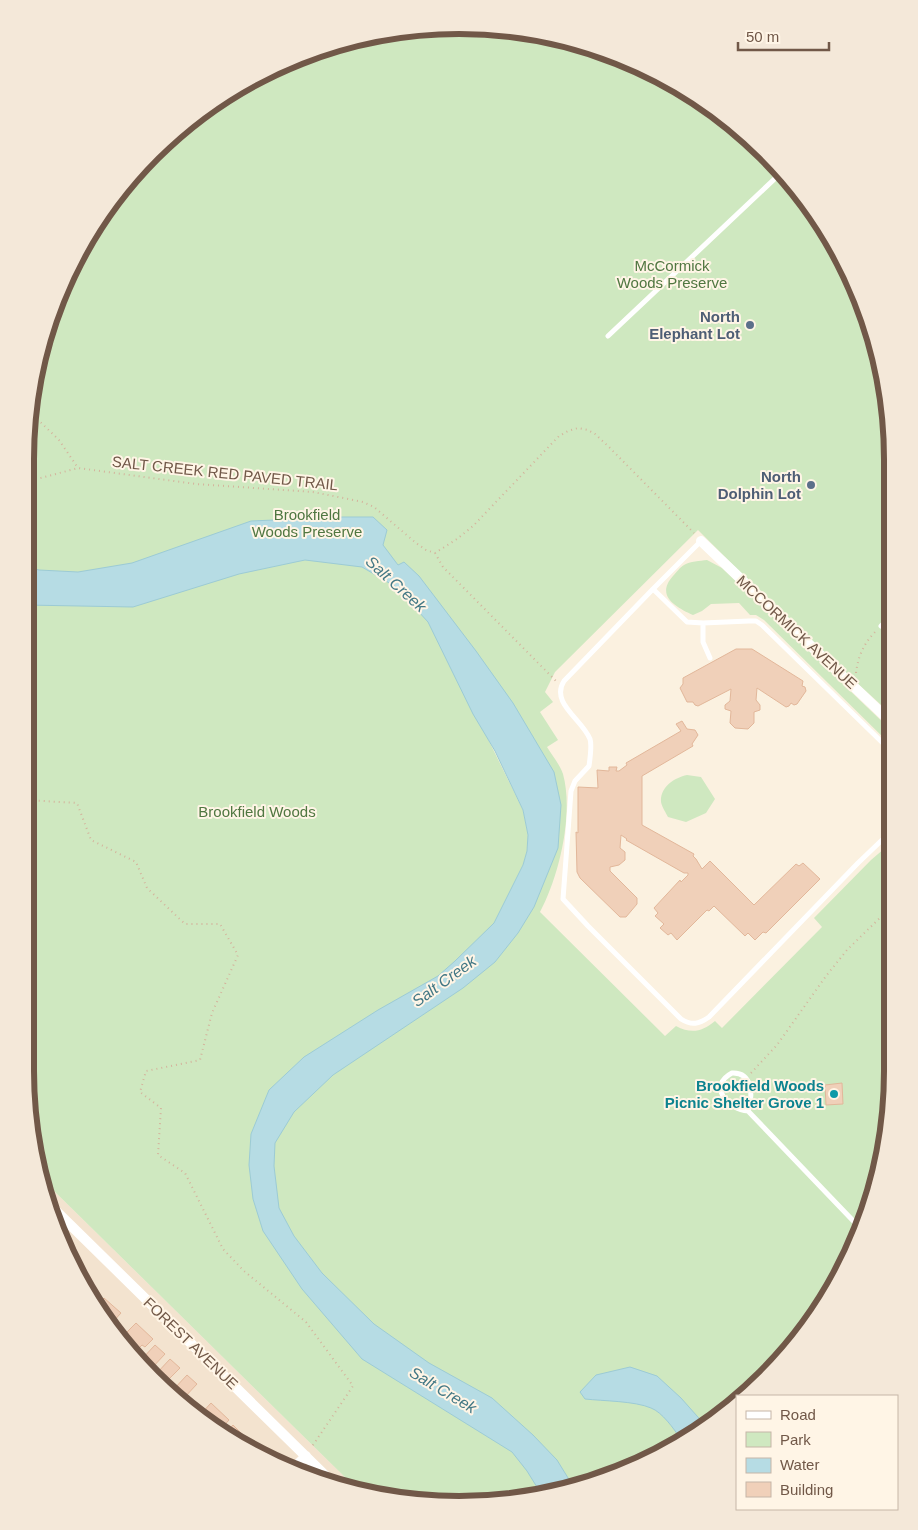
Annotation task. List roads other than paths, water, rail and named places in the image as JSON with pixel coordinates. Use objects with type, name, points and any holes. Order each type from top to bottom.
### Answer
[{"type":"street","name":"MCCORMICK AVENUE","points":[[701,541],[884,715]]},
{"type":"street","name":"FOREST AVENUE","points":[[58,1213],[326,1475]]},
{"type":"street","points":[[297,1465],[306,1456]]},
{"type":"lane","points":[[608,336],[777,177]]},
{"type":"lane","points":[[701,541],[561,686],[559,694],[561,699],[590,739],[589,766],[575,780],[571,791],[563,900],[685,1022],[694,1024],[709,1017],[858,863],[884,840]]},
{"type":"lane","points":[[653,589],[687,622],[749,621],[762,625],[884,744]]},
{"type":"lane","points":[[703,623],[703,642],[710,658]]},
{"type":"lane","points":[[748,1111],[752,1090],[750,1084],[746,1078],[737,1073],[732,1073],[724,1078],[720,1088],[727,1102],[748,1111],[856,1224]]},
{"type":"water","name":"Salt Creek","points":[[373,517],[387,530],[383,545],[398,565],[404,562],[419,576],[476,651],[513,703],[554,772],[561,805],[558,848],[534,907],[518,933],[495,962],[463,988],[333,1075],[294,1112],[275,1143],[274,1166],[279,1208],[294,1236],[322,1273],[374,1324],[429,1363],[492,1398],[533,1435],[557,1460],[570,1482],[538,1489],[512,1452],[362,1359],[302,1289],[263,1231],[253,1199],[249,1165],[251,1134],[269,1090],[304,1057],[378,1010],[438,976],[455,961],[494,923],[523,865],[527,851],[528,835],[523,810],[495,751],[473,714],[428,622],[396,587],[362,567],[305,560],[239,574],[133,607],[34,605],[34,569],[78,572],[132,563],[251,521]]},
{"type":"water","points":[[630,1367],[657,1376],[681,1398],[701,1421],[678,1435],[663,1417],[651,1408],[628,1403],[585,1399],[580,1392],[596,1375]]},
{"type":"place","name":"North Elephant Lot","points":[[750,325]]},
{"type":"place","name":"North Dolphin Lot","points":[[811,485]]},
{"type":"place","name":"Brookfield Woods Picnic Shelter Grove 1","points":[[834,1094]]},
{"type":"park label","name":"McCormick Woods Preserve","points":[[672,274]]},
{"type":"park label","name":"Brookfield Woods Preserve","points":[[307,522]]},
{"type":"park label","name":"Brookfield Woods","points":[[257,811]]}]
